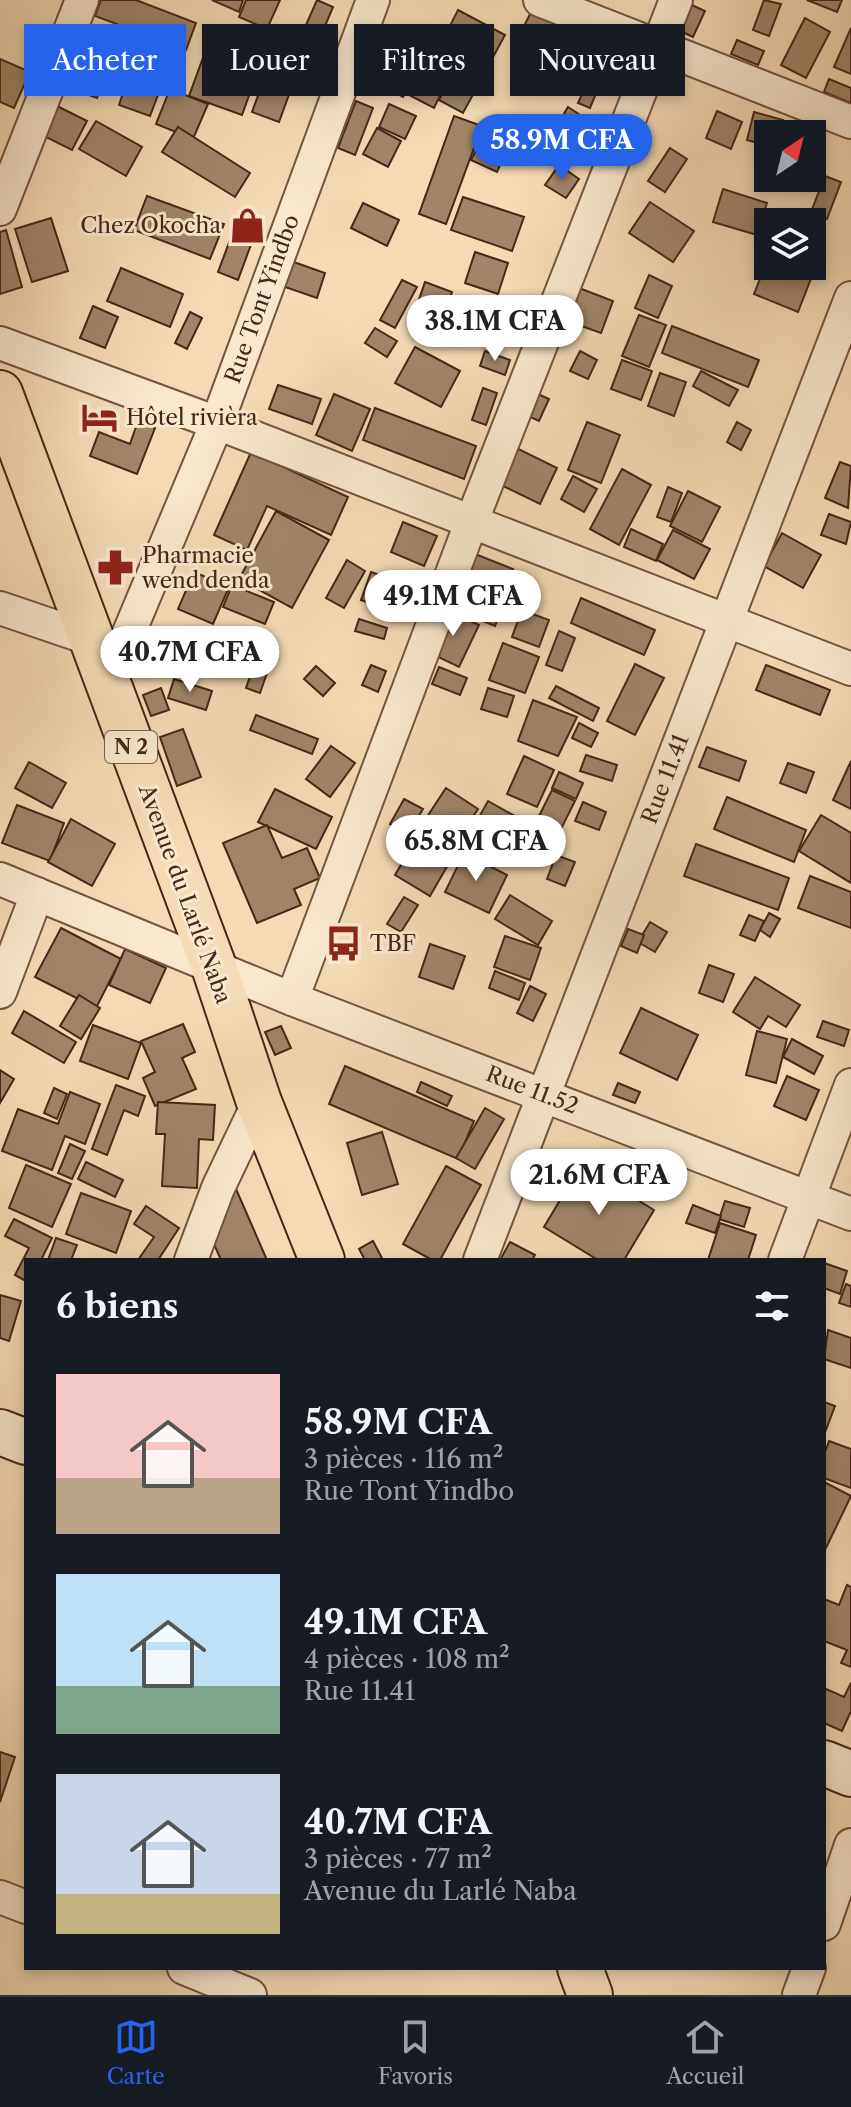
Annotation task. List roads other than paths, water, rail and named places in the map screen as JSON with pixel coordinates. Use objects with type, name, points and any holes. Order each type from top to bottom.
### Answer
[{"type":"main road","name":"Avenue du Larlé Naba","points":[[0,393],[214,967],[259,1102],[321,1258]]},
{"type":"main road","points":[[0,1432],[24,1441]]},
{"type":"main road","points":[[826,1764],[851,1774]]},
{"type":"main road","points":[[581,1970],[590,1995]]},
{"type":"street","points":[[0,209],[82,0]]},
{"type":"street","name":"Rue Tont Yindbo","points":[[107,685],[217,423],[373,0]]},
{"type":"street","points":[[540,0],[600,24]]},
{"type":"street","points":[[667,24],[676,0]]},
{"type":"street","points":[[685,57],[851,122]]},
{"type":"street","points":[[292,999],[471,523],[639,96]]},
{"type":"street","name":"Rue 11.41","points":[[481,1258],[851,298]]},
{"type":"street","points":[[0,343],[217,423],[851,669]]},
{"type":"street","points":[[0,608],[94,640]]},
{"type":"street","name":"Rue 11.52","points":[[0,879],[292,999],[851,1214]]},
{"type":"street","points":[[0,992],[37,894]]},
{"type":"street","points":[[786,1258],[851,1085]]},
{"type":"street","points":[[192,1258],[218,1188],[259,1102]]},
{"type":"street","points":[[826,1918],[851,1845]]},
{"type":"street","points":[[0,1897],[24,1906]]},
{"type":"street","points":[[799,1995],[808,1970]]},
{"type":"street","points":[[203,1977],[250,1995]]},
{"type":"place","name":"Chez Okocha","points":[[247,225]]},
{"type":"place","name":"Hôtel rivièra","points":[[100,417]]},
{"type":"place","name":"Pharmacie wend denda","points":[[116,568]]},
{"type":"place","name":"TBF","points":[[344,943]]}]
